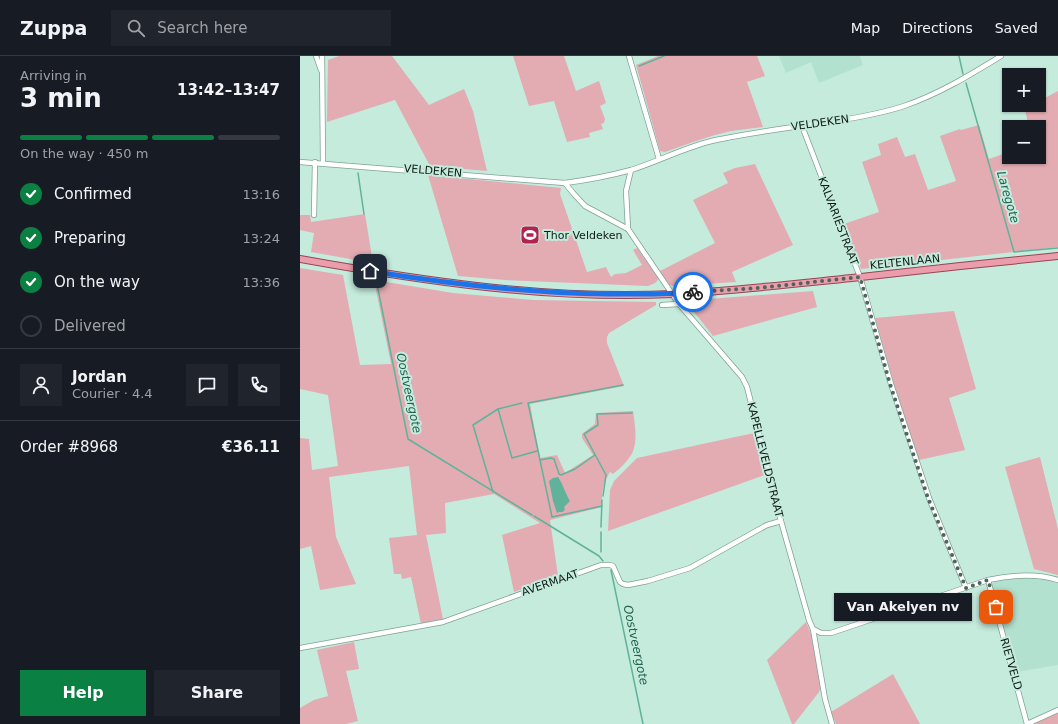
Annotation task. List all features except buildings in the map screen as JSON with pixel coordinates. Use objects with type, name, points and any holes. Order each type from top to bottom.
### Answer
[{"type":"main road","name":"KELTENLAAN","points":[[300,259],[414,278],[513,289],[584,293],[673,294],[758,288],[1058,256]]},
{"type":"street","points":[[316,56],[322,74]]},
{"type":"street","points":[[322,56],[324,129],[323,163]]},
{"type":"street","points":[[629,56],[659,159]]},
{"type":"street","name":"VELDEKEN","points":[[300,162],[565,183],[598,178],[631,170],[715,140],[866,116],[904,106],[948,88],[1001,56]]},
{"type":"street","name":"KALVARIESTRAAT","points":[[802,126],[860,277],[890,384],[928,498],[966,588]]},
{"type":"street","points":[[314,215],[315,162]]},
{"type":"street","points":[[628,229],[626,191],[631,170]]},
{"type":"street","points":[[565,183],[585,206],[628,229]]},
{"type":"street","name":"KAPELLEVELDSTRAAT","points":[[628,229],[679,304],[737,370],[747,388],[781,521],[809,620],[813,629],[825,699],[832,724]]},
{"type":"street","points":[[662,305],[679,304]]},
{"type":"street","name":"AVERMAAT","points":[[300,648],[443,622],[601,565],[613,566],[620,582],[623,584],[628,585],[648,580],[690,568],[761,528],[781,521]]},
{"type":"street","points":[[813,629],[822,633],[831,633],[988,580],[1002,577],[1044,576],[1058,580]]},
{"type":"street","name":"RIETVELD","points":[[988,580],[1027,724]]},
{"type":"street","points":[[1027,724],[1058,710]]},
{"type":"shaded area","points":[[339,56],[392,56],[429,105],[464,89],[473,111],[487,171],[430,166],[395,100],[327,122],[328,60]]},
{"type":"shaded area","points":[[513,56],[564,56],[576,91],[599,81],[606,103],[600,106],[605,119],[604,123],[601,124],[603,129],[589,133],[590,137],[567,142],[554,101],[529,106]]},
{"type":"shaded area","points":[[658,56],[757,56],[765,76],[747,82],[763,127],[731,131],[665,152],[660,151],[636,65]]},
{"type":"shaded area","points":[[779,56],[860,56],[863,65],[819,83],[811,62],[786,73]]},
{"type":"shaded area","points":[[1058,91],[1058,247],[861,269],[844,224],[879,212],[862,162],[881,155],[878,144],[897,137],[905,157],[915,154],[928,190],[956,181],[940,136],[960,129],[979,125],[989,159],[1002,154],[1002,164],[1046,164],[1046,120],[1027,120],[1025,112],[1046,112],[1046,97]]},
{"type":"shaded area","points":[[755,164],[793,245],[732,272],[736,282],[669,285],[660,271],[715,243],[693,200],[728,183],[723,173],[735,168]]},
{"type":"shaded area","points":[[428,175],[561,188],[560,194],[587,272],[606,267],[611,277],[615,274],[626,273],[642,265],[633,250],[637,248],[659,279],[655,283],[648,286],[505,280],[458,276]]},
{"type":"shaded area","points":[[365,214],[373,263],[311,252],[314,233],[300,230],[300,215],[310,215],[311,222]]},
{"type":"shaded area","points":[[300,268],[343,275],[360,365],[391,364],[374,280],[453,293],[533,300],[656,302],[656,305],[609,333],[607,337],[607,343],[624,386],[530,404],[540,458],[557,455],[565,473],[593,455],[582,438],[582,434],[595,424],[596,413],[633,411],[635,423],[636,436],[634,448],[626,462],[613,474],[610,472],[607,477],[603,489],[602,507],[550,520],[558,576],[514,592],[502,535],[540,523],[494,494],[445,503],[446,533],[426,535],[443,619],[421,624],[411,577],[402,579],[401,574],[394,574],[389,538],[417,535],[409,466],[329,477],[336,537],[356,584],[320,590],[311,546],[300,549],[300,438],[309,439],[312,470],[338,466],[328,395],[300,389]]},
{"type":"shaded area","points":[[813,291],[817,307],[713,336],[690,307],[695,300]]},
{"type":"shaded area","points":[[954,311],[976,389],[949,398],[965,450],[919,460],[894,384],[875,318]]},
{"type":"shaded area","points":[[754,433],[765,475],[608,531],[610,490],[614,481],[637,458]]},
{"type":"shaded area","points":[[1040,457],[1058,529],[1058,575],[1034,569],[1005,467]]},
{"type":"shaded area","points":[[558,477],[570,501],[564,507],[565,509],[563,512],[557,513],[549,481]]},
{"type":"shaded area","points":[[1009,578],[1048,580],[1058,583],[1058,665],[1017,672],[992,585],[994,581]]},
{"type":"shaded area","points":[[806,622],[811,634],[821,687],[819,692],[794,724],[792,724],[767,660]]},
{"type":"shaded area","points":[[354,642],[359,669],[346,671],[358,721],[346,724],[300,724],[300,708],[314,700],[328,696],[317,650]]},
{"type":"shaded area","points":[[893,674],[920,724],[836,724],[831,712]]},
{"type":"shaded area","points":[[1058,711],[1058,724],[1027,724]]},
{"type":"waterway","points":[[639,66],[664,56]]},
{"type":"waterway","name":"Laregote","points":[[959,56],[963,74]]},
{"type":"waterway","name":"Laregote","points":[[966,83],[1014,252],[1058,248]]},
{"type":"waterway","name":"Oostveergote","points":[[358,173],[364,214]]},
{"type":"waterway","name":"Oostveergote","points":[[376,279],[408,439],[532,515]]},
{"type":"waterway","points":[[540,460],[528,403],[623,385]]},
{"type":"waterway","points":[[522,403],[498,409],[512,458],[537,451]]},
{"type":"waterway","points":[[493,492],[473,425],[498,409]]},
{"type":"waterway","points":[[603,496],[606,475],[584,434],[598,425],[597,414],[632,413]]},
{"type":"waterway","points":[[595,455],[575,469],[561,475],[559,474],[554,459],[551,458],[540,460],[552,517],[602,506]]},
{"type":"waterway","points":[[601,527],[602,500]]},
{"type":"waterway","name":"Oostveergote","points":[[534,516],[599,556],[603,561]]},
{"type":"waterway","points":[[601,532],[601,552]]},
{"type":"waterway","name":"Oostveergote","points":[[611,570],[643,724]]},
{"type":"way so far","points":[[693,292],[758,288],[860,277],[890,384],[915,455],[928,498],[966,588],[988,580],[996,607]]},
{"type":"place","name":"Thor Veldeken","points":[[530,235]]},
{"type":"place","name":"Van Akelyen nv","points":[[996,607]]},
{"type":"route","points":[[370,271],[459,284],[556,292],[673,294],[693,292]]}]
